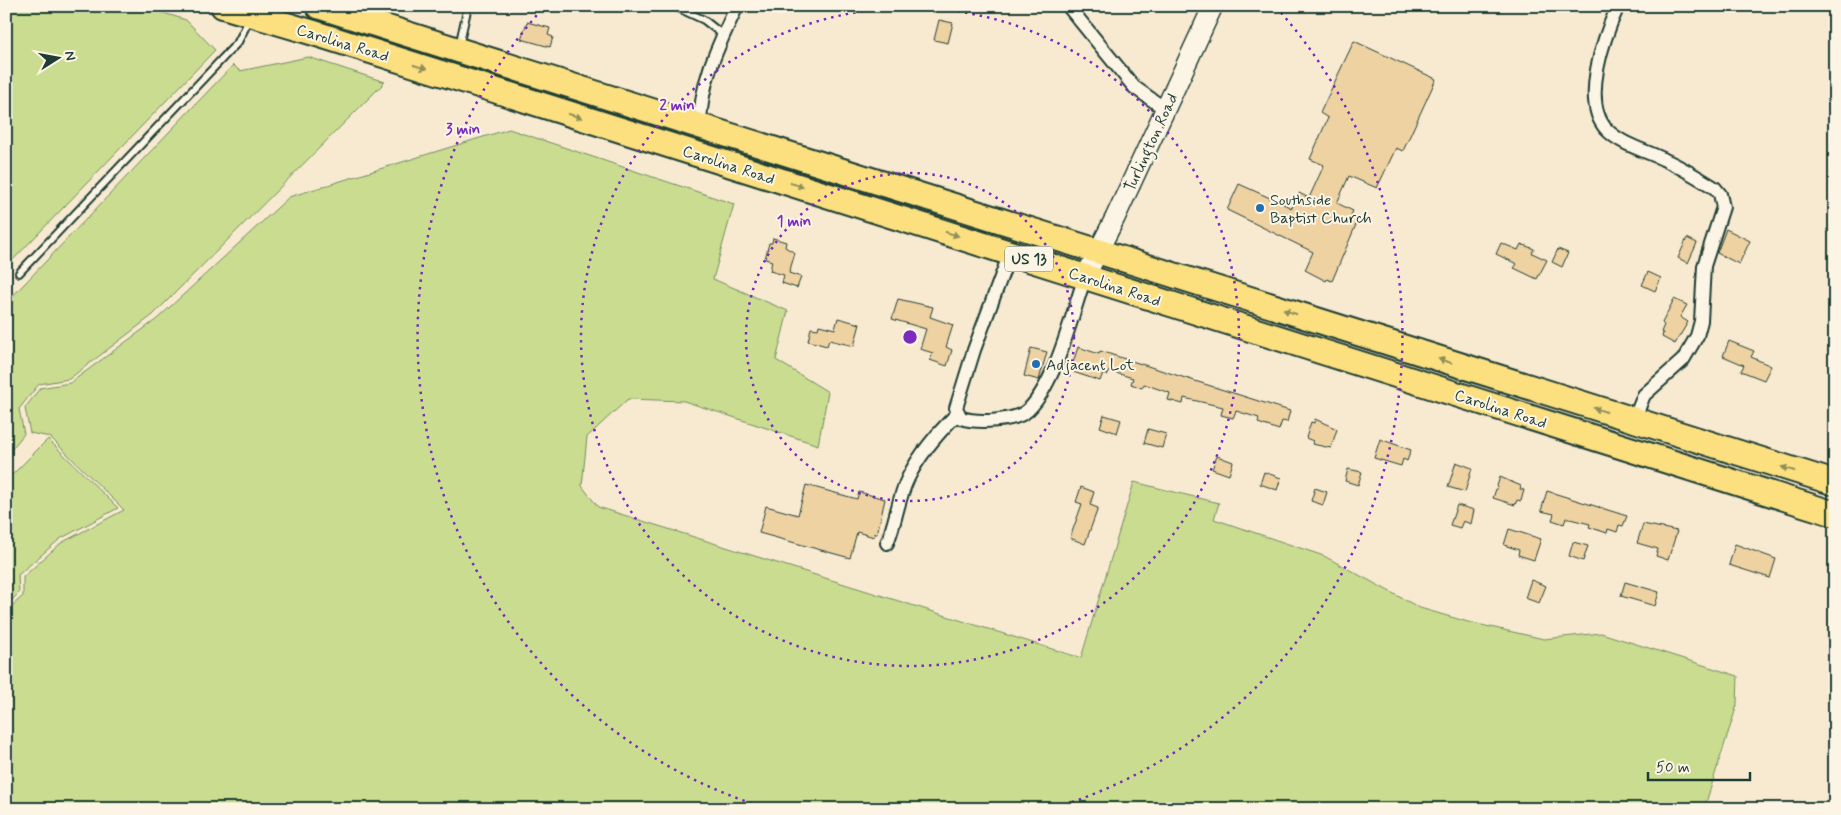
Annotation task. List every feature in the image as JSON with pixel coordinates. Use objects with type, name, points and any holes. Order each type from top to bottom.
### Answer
[{"type":"highway","name":"Carolina Road","points":[[318,6],[1835,483]]},
{"type":"highway","name":"Carolina Road","points":[[236,9],[1835,514]]},
{"type":"street","points":[[700,127],[704,87],[723,35],[737,6]]},
{"type":"street","points":[[1068,6],[1134,88],[1165,109]]},
{"type":"street","name":"Turlington Road","points":[[1085,277],[1213,6]]},
{"type":"street","points":[[1618,6],[1609,27],[1596,74],[1597,110],[1604,125],[1608,131],[1628,143],[1666,160],[1715,188],[1720,194],[1723,208],[1704,266],[1701,321],[1697,336],[1683,360],[1644,395],[1634,420]]},
{"type":"street","points":[[957,414],[956,408],[974,350],[1010,253]]},
{"type":"street","points":[[957,414],[972,421],[993,420],[1027,412],[1042,392],[1051,374],[1085,277]]},
{"type":"street","points":[[887,544],[908,479],[921,455],[957,414]]},
{"type":"lane","points":[[458,50],[468,6]]},
{"type":"lane","points":[[674,6],[704,20],[723,35]]},
{"type":"lane","points":[[20,273],[238,42],[236,9]]},
{"type":"green space","points":[[6,6],[142,6],[186,20],[215,50],[11,262],[6,262]]},
{"type":"green space","points":[[308,57],[385,82],[153,315],[69,379],[39,384],[19,409],[24,434],[6,456],[6,303],[233,65],[240,71]]},
{"type":"green space","points":[[509,129],[734,204],[713,279],[788,311],[776,360],[828,392],[818,445],[684,401],[628,399],[587,437],[582,486],[598,507],[1081,658],[1134,482],[1219,503],[1214,519],[1324,556],[1420,608],[1468,622],[1544,639],[1601,633],[1738,676],[1737,705],[1704,809],[6,809],[6,611],[23,596],[23,577],[61,543],[124,510],[50,437],[30,433],[25,408],[40,388],[70,383],[157,319],[289,197]]},
{"type":"green space","points":[[48,439],[118,508],[60,539],[18,575],[19,593],[6,606],[6,481]]},
{"type":"building","points":[[939,20],[953,23],[948,43],[934,40]]},
{"type":"building","points":[[527,22],[550,28],[548,35],[553,37],[550,47],[521,39]]},
{"type":"building","points":[[1354,41],[1436,79],[1403,151],[1396,148],[1377,188],[1349,176],[1337,203],[1353,211],[1350,217],[1358,220],[1332,281],[1327,279],[1326,281],[1305,270],[1313,252],[1227,210],[1239,184],[1292,208],[1299,193],[1309,198],[1324,165],[1310,159],[1328,118],[1320,113]]},
{"type":"building","points":[[1726,229],[1750,241],[1739,264],[1717,253]]},
{"type":"building","points":[[773,238],[786,242],[785,247],[795,253],[789,273],[801,277],[797,288],[782,283],[784,275],[770,271],[772,261],[765,259],[769,243],[772,243]]},
{"type":"building","points":[[1687,238],[1697,243],[1688,263],[1678,258]]},
{"type":"building","points":[[1501,243],[1518,250],[1521,244],[1534,249],[1532,253],[1547,260],[1537,279],[1514,268],[1517,264],[1496,254]]},
{"type":"building","points":[[1558,249],[1568,253],[1562,267],[1552,262]]},
{"type":"building","points":[[1648,272],[1661,278],[1655,291],[1642,285]]},
{"type":"building","points":[[898,299],[933,307],[930,317],[953,325],[946,347],[952,350],[947,366],[930,360],[933,353],[920,349],[926,329],[892,319]]},
{"type":"building","points":[[1674,299],[1687,305],[1680,317],[1688,322],[1675,344],[1662,337],[1663,333],[1661,332],[1664,325],[1662,323]]},
{"type":"building","points":[[838,318],[860,324],[854,346],[829,340],[827,346],[808,341],[811,328],[818,329],[819,325],[835,329]]},
{"type":"building","points":[[1729,341],[1754,351],[1751,357],[1771,366],[1764,380],[1741,371],[1744,365],[1723,356]]},
{"type":"building","points":[[1078,347],[1099,354],[1100,351],[1290,411],[1287,422],[1282,421],[1279,430],[1258,423],[1259,418],[1236,411],[1233,418],[1221,415],[1223,407],[1184,398],[1183,404],[1168,400],[1170,393],[1144,384],[1142,388],[1131,384],[1133,378],[1109,371],[1108,375],[1103,373],[1100,381],[1073,372],[1074,370],[1071,369]]},
{"type":"building","name":"Adjacent Lot","points":[[1031,348],[1047,352],[1039,380],[1024,376]]},
{"type":"building","points":[[1104,415],[1121,420],[1117,433],[1100,427]]},
{"type":"building","points":[[1315,419],[1337,429],[1331,448],[1312,444],[1313,441],[1306,438],[1311,422],[1314,423]]},
{"type":"building","points":[[1148,429],[1166,434],[1162,448],[1144,443]]},
{"type":"building","points":[[1380,439],[1411,450],[1407,461],[1403,459],[1401,466],[1374,458]]},
{"type":"building","points":[[1217,456],[1233,462],[1229,475],[1212,469]]},
{"type":"building","points":[[1456,462],[1472,468],[1465,492],[1448,487]]},
{"type":"building","points":[[1348,469],[1362,472],[1358,485],[1345,481]]},
{"type":"building","points":[[1264,472],[1281,478],[1277,490],[1260,484]]},
{"type":"building","points":[[1500,477],[1521,486],[1520,489],[1524,490],[1521,501],[1517,500],[1515,505],[1493,498]]},
{"type":"building","points":[[806,485],[857,499],[859,492],[885,499],[877,534],[875,533],[874,537],[857,532],[850,558],[759,533],[766,506],[798,515]]},
{"type":"building","points":[[1081,487],[1094,492],[1090,505],[1098,508],[1085,544],[1070,538],[1082,504],[1076,502]]},
{"type":"building","points":[[1315,488],[1327,492],[1323,505],[1311,501]]},
{"type":"building","points":[[1547,491],[1627,516],[1623,526],[1619,525],[1617,532],[1608,529],[1607,533],[1589,527],[1590,524],[1566,518],[1564,524],[1552,520],[1554,514],[1541,511]]},
{"type":"building","points":[[1457,505],[1474,510],[1471,524],[1463,521],[1460,528],[1450,525]]},
{"type":"building","points":[[1643,524],[1677,531],[1668,560],[1656,556],[1658,549],[1637,543]]},
{"type":"building","points":[[1509,529],[1541,539],[1534,560],[1518,555],[1519,550],[1504,545]]},
{"type":"building","points":[[1573,542],[1588,546],[1583,561],[1569,556]]},
{"type":"building","points":[[1735,544],[1776,559],[1770,578],[1729,565]]},
{"type":"building","points":[[1531,580],[1546,586],[1539,603],[1525,598]]},
{"type":"building","points":[[1625,582],[1659,592],[1655,606],[1621,596]]},
{"type":"place","name":"Southside Baptist Church","points":[[1260,208]]},
{"type":"place","name":"Adjacent Lot","points":[[1036,364]]}]
